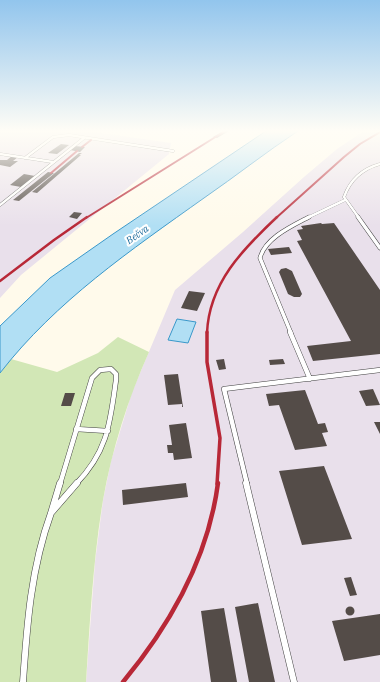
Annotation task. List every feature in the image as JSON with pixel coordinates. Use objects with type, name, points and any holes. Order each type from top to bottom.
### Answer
[{"type":"lane","points":[[0,205],[52,163]]},
{"type":"lane","points":[[380,164],[368,167],[350,183],[345,191],[344,197],[380,248]]},
{"type":"lane","points":[[310,379],[260,258],[264,248],[275,237],[333,204],[345,200]]},
{"type":"lane","points":[[23,682],[31,592],[37,557],[45,528],[51,513],[92,378],[98,371],[107,368],[114,370],[116,380],[108,431],[102,450],[89,469],[58,502],[51,513]]},
{"type":"lane","points":[[294,682],[224,389],[380,370]]},
{"type":"lane","points":[[76,429],[108,431]]},
{"type":"shaded area","points":[[0,163],[158,163],[21,275],[0,298]]},
{"type":"shaded area","points":[[321,163],[380,163],[380,682],[86,682],[95,562],[103,500],[111,461],[132,392],[175,290]]},
{"type":"green space","points":[[118,337],[149,352],[134,388],[116,443],[103,500],[94,568],[86,682],[0,682],[0,373],[11,359],[57,372],[98,353]]},
{"type":"water","name":"Bečva","points":[[219,163],[253,163],[149,237],[96,278],[45,323],[0,373],[0,326],[50,278]]},
{"type":"water","points":[[177,319],[196,322],[188,343],[168,340]]},
{"type":"building","points":[[0,163],[16,163],[10,167],[0,165]]},
{"type":"building","points":[[67,163],[72,163],[37,193],[32,192]]},
{"type":"building","points":[[48,172],[54,173],[19,201],[13,200]]},
{"type":"building","points":[[24,174],[35,176],[21,187],[10,185]]},
{"type":"building","points":[[74,212],[82,213],[77,219],[69,217]]},
{"type":"building","points":[[334,223],[380,290],[380,354],[313,361],[307,346],[351,341],[297,241],[302,240],[297,230],[303,229],[301,226]]},
{"type":"building","points":[[289,247],[292,253],[271,255],[268,249]]},
{"type":"building","points":[[286,268],[292,271],[302,294],[300,297],[294,297],[288,294],[279,272],[281,269]]},
{"type":"building","points":[[189,291],[205,293],[197,311],[181,308]]},
{"type":"building","points":[[224,359],[226,369],[219,370],[216,360]]},
{"type":"building","points":[[283,359],[285,364],[270,365],[269,360]]},
{"type":"building","points":[[178,374],[183,407],[182,404],[168,405],[164,375]]},
{"type":"building","points":[[373,389],[380,405],[366,406],[359,391]]},
{"type":"building","points":[[305,390],[318,424],[325,423],[328,432],[322,433],[327,446],[295,450],[279,405],[269,406],[266,394]]},
{"type":"building","points":[[65,393],[75,393],[71,406],[61,406]]},
{"type":"building","points":[[374,422],[380,422],[380,434]]},
{"type":"building","points":[[186,423],[192,458],[174,460],[173,453],[168,453],[167,445],[172,445],[169,425]]},
{"type":"building","points":[[324,466],[352,539],[302,545],[279,471]]},
{"type":"building","points":[[186,483],[188,497],[123,505],[122,490]]},
{"type":"building","points":[[351,577],[357,595],[350,596],[344,578]]},
{"type":"building","points":[[258,603],[275,682],[249,682],[235,607]]},
{"type":"building","points":[[350,606],[355,611],[350,616],[345,611]]},
{"type":"building","points":[[224,608],[237,682],[211,682],[201,611]]},
{"type":"building","points":[[380,614],[380,655],[344,661],[332,621]]},
{"type":"railway","points":[[51,173],[63,163]]},
{"type":"railway","points":[[86,218],[174,163]]},
{"type":"railway","points":[[276,218],[338,163]]},
{"type":"railway","points":[[0,281],[87,217]]},
{"type":"railway","points":[[207,333],[209,315],[214,298],[221,283],[240,255],[276,218]]},
{"type":"railway","points":[[207,333],[207,362],[220,438],[217,484]]},
{"type":"railway","points":[[123,682],[157,637],[172,614],[185,589],[206,538],[218,483]]}]
